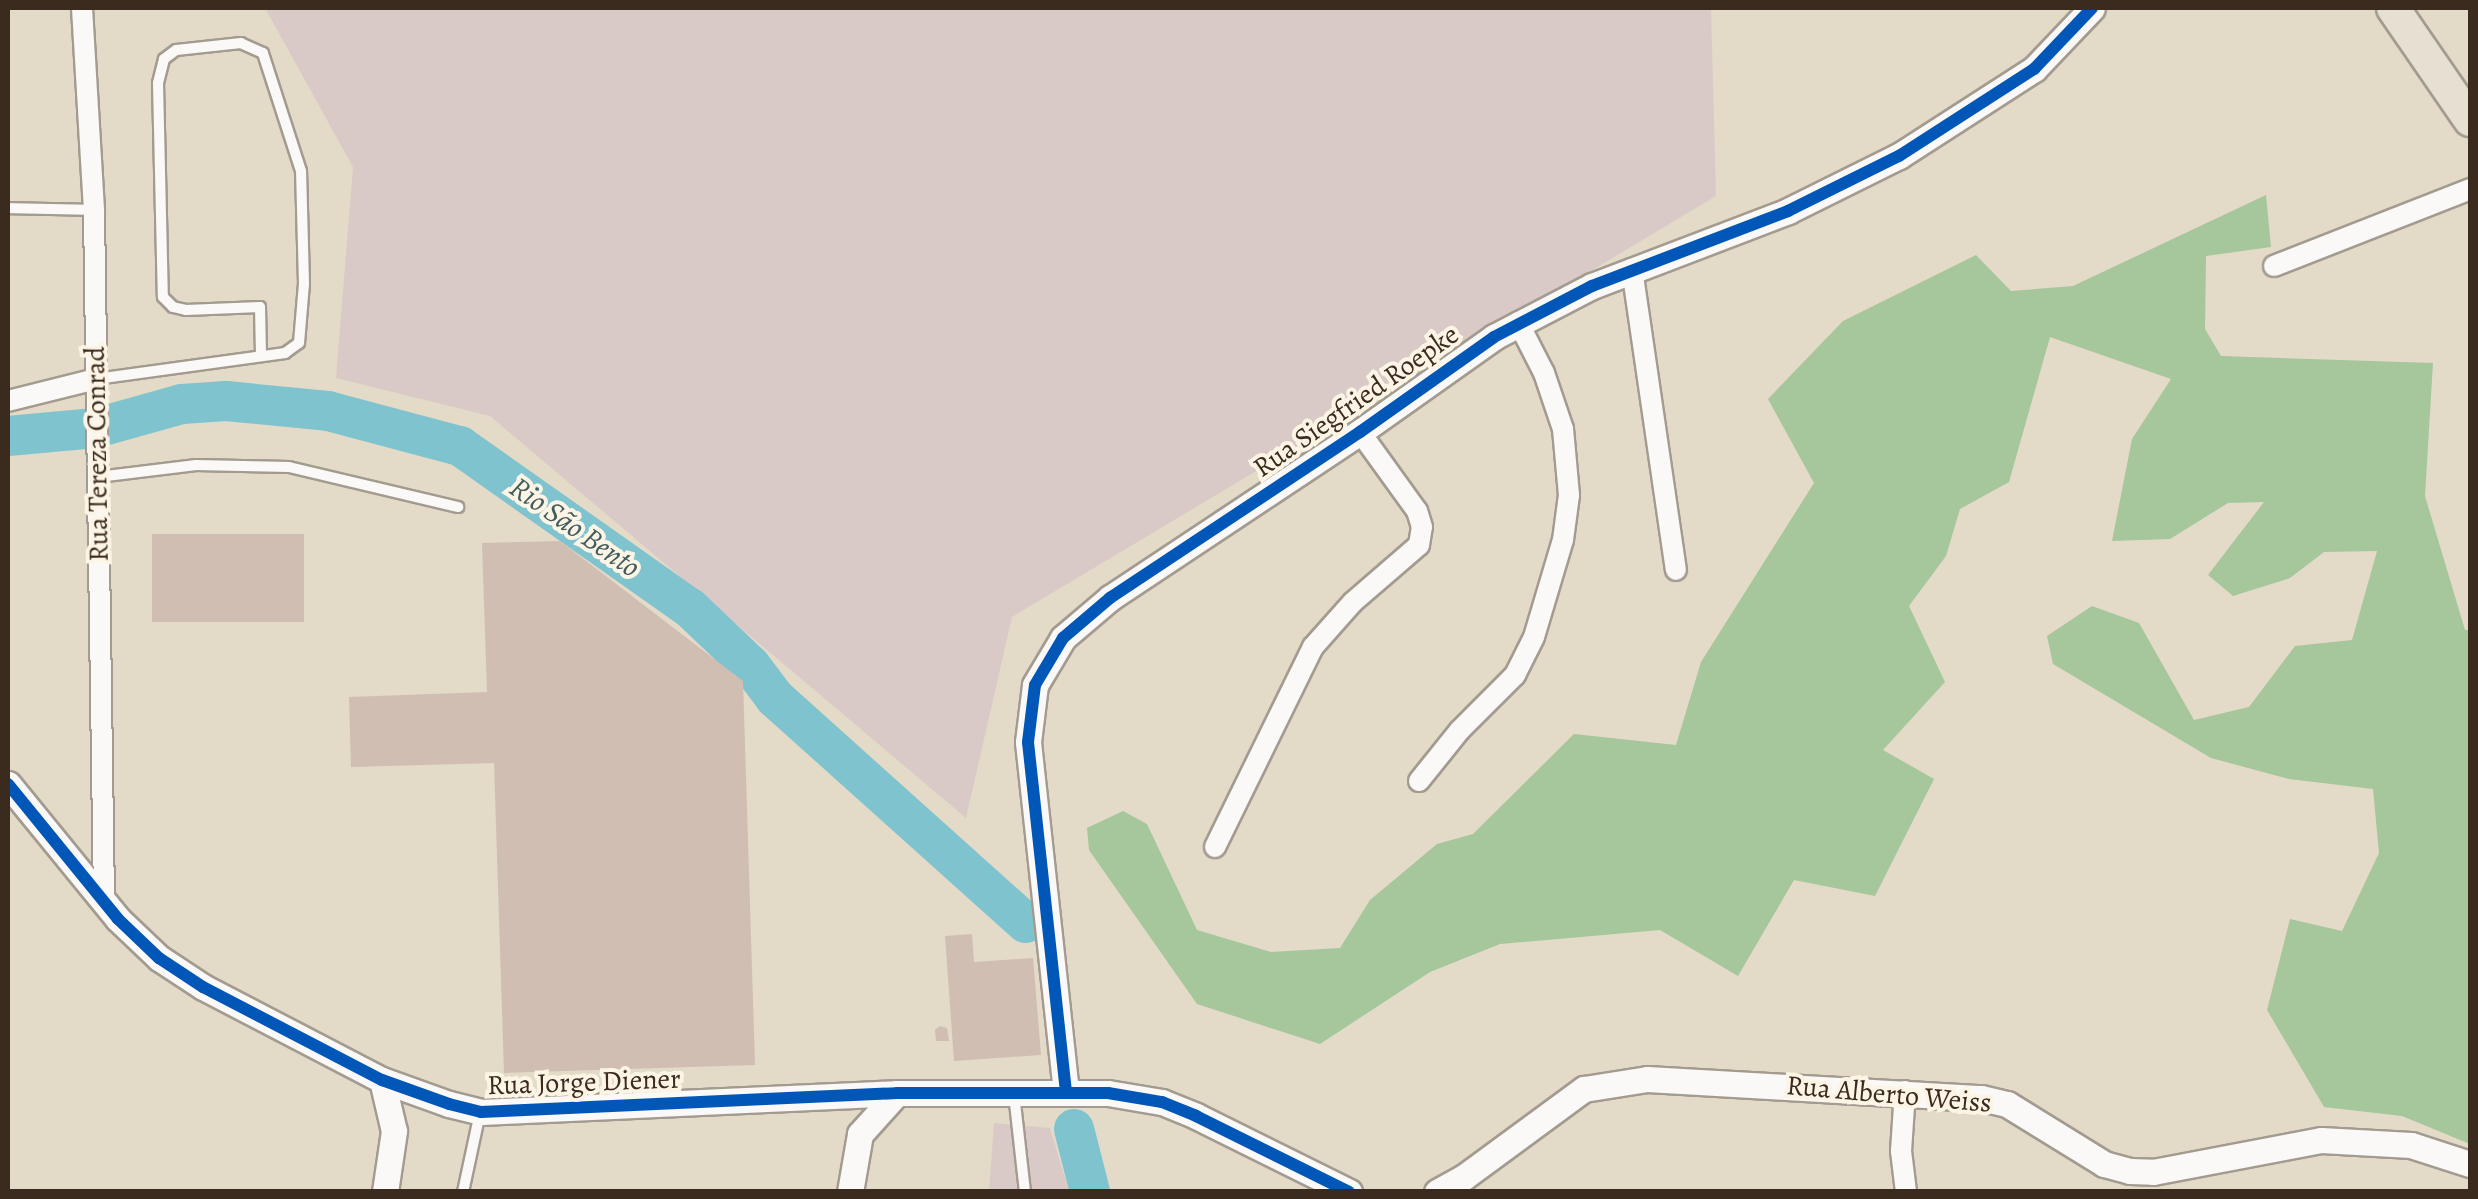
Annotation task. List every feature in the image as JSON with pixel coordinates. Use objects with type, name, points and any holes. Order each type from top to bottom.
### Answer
[{"type":"main road","points":[[2392,8],[2470,120]]},
{"type":"street","name":"Rua Tereza Conrad","points":[[82,8],[94,210],[104,900]]},
{"type":"street","name":"Rua Siegfried Roepke","points":[[1066,1092],[1051,921],[1028,742],[1036,685],[1063,638],[1110,598],[1518,322],[1632,269],[1788,212],[1900,156],[2034,69],[2092,8]]},
{"type":"street","points":[[2274,266],[2470,189]]},
{"type":"street","points":[[1632,269],[1676,570]]},
{"type":"street","points":[[1419,780],[1460,730],[1515,675],[1534,637],[1563,540],[1569,474],[1563,428],[1544,373],[1518,322]]},
{"type":"street","points":[[8,401],[96,390]]},
{"type":"street","points":[[1216,848],[1313,647],[1353,602],[1419,545],[1422,527],[1417,512],[1360,432]]},
{"type":"street","name":"Rua Jorge Diener","points":[[8,784],[137,939],[179,973],[382,1080],[449,1104],[481,1112],[897,1092],[1066,1092]]},
{"type":"street","name":"Rua Alberto Weiss","points":[[1437,1192],[1464,1177],[1564,1100],[1608,1082],[1688,1078],[1905,1092],[2007,1104],[2104,1164],[2130,1171],[2153,1172],[2320,1140],[2411,1145],[2470,1164]]},
{"type":"street","points":[[382,1080],[394,1130],[385,1192]]},
{"type":"street","points":[[850,1192],[860,1134],[897,1092]]},
{"type":"street","points":[[1066,1092],[1162,1102],[1349,1192]]},
{"type":"street","points":[[1905,1092],[1901,1151],[1906,1192]]},
{"type":"street","points":[[830,1098],[860,1134]]},
{"type":"street","points":[[394,1130],[410,1118],[449,1104]]},
{"type":"lane","points":[[96,390],[285,353],[299,343],[304,284],[302,171],[263,52],[241,43],[176,50],[164,59],[158,84],[162,297],[186,310],[260,307],[261,356]]},
{"type":"lane","points":[[8,208],[94,210]]},
{"type":"lane","points":[[97,478],[196,466],[290,467],[458,507]]},
{"type":"lane","points":[[1014,1094],[1024,1192]]},
{"type":"lane","points":[[463,1192],[481,1112]]},
{"type":"shaded area","points":[[265,8],[1711,8],[1716,196],[1012,617],[966,818],[490,416],[336,378],[353,167]]},
{"type":"shaded area","points":[[994,1123],[1050,1128],[1069,1191],[989,1192]]},
{"type":"green space","points":[[2266,195],[2271,247],[2206,256],[2205,329],[2221,356],[2433,363],[2425,496],[2465,630],[2470,630],[2470,1144],[2402,1116],[2324,1107],[2267,1010],[2290,919],[2342,931],[2379,853],[2373,789],[2289,779],[2211,758],[2053,664],[2047,636],[2092,606],[2139,623],[2194,720],[2249,707],[2295,646],[2352,640],[2377,551],[2324,552],[2290,578],[2233,596],[2208,575],[2264,502],[2228,503],[2170,539],[2112,541],[2132,439],[2171,379],[2050,337],[2009,482],[1960,509],[1946,556],[1909,606],[1945,682],[1883,750],[1934,779],[1875,896],[1794,880],[1738,976],[1660,930],[1500,944],[1430,972],[1320,1044],[1197,1004],[1089,850],[1087,828],[1123,811],[1147,824],[1197,930],[1271,952],[1340,948],[1370,900],[1437,844],[1473,834],[1574,734],[1676,745],[1701,662],[1814,483],[1768,399],[1843,321],[1976,255],[2011,291],[2073,286]]},
{"type":"building","points":[[152,534],[304,534],[304,622],[152,622]]},
{"type":"building","points":[[560,541],[743,681],[755,1065],[504,1073],[494,763],[351,767],[349,697],[487,692],[482,543]]},
{"type":"building","points":[[972,934],[974,962],[1033,958],[1041,1055],[954,1061],[945,936]]},
{"type":"building","points":[[940,1026],[947,1028],[949,1041],[936,1041],[935,1030]]},
{"type":"waterway","name":"Rio São Bento","points":[[8,436],[96,428],[182,404],[226,401],[328,411],[460,446],[690,608],[751,666],[775,698],[1026,923]]},
{"type":"waterway","name":"Rio São Bento","points":[[1074,1129],[1090,1192]]},
{"type":"cycle path","points":[[1066,1092],[1028,742],[1035,685],[1063,638],[1110,598],[1360,432],[1494,337],[1592,286],[1788,211],[1899,156],[2034,69],[2092,8]]},
{"type":"cycle path","points":[[8,784],[118,919],[159,958],[203,987],[382,1080],[449,1104],[481,1112],[897,1093],[1108,1093],[1162,1102],[1349,1192]]}]
